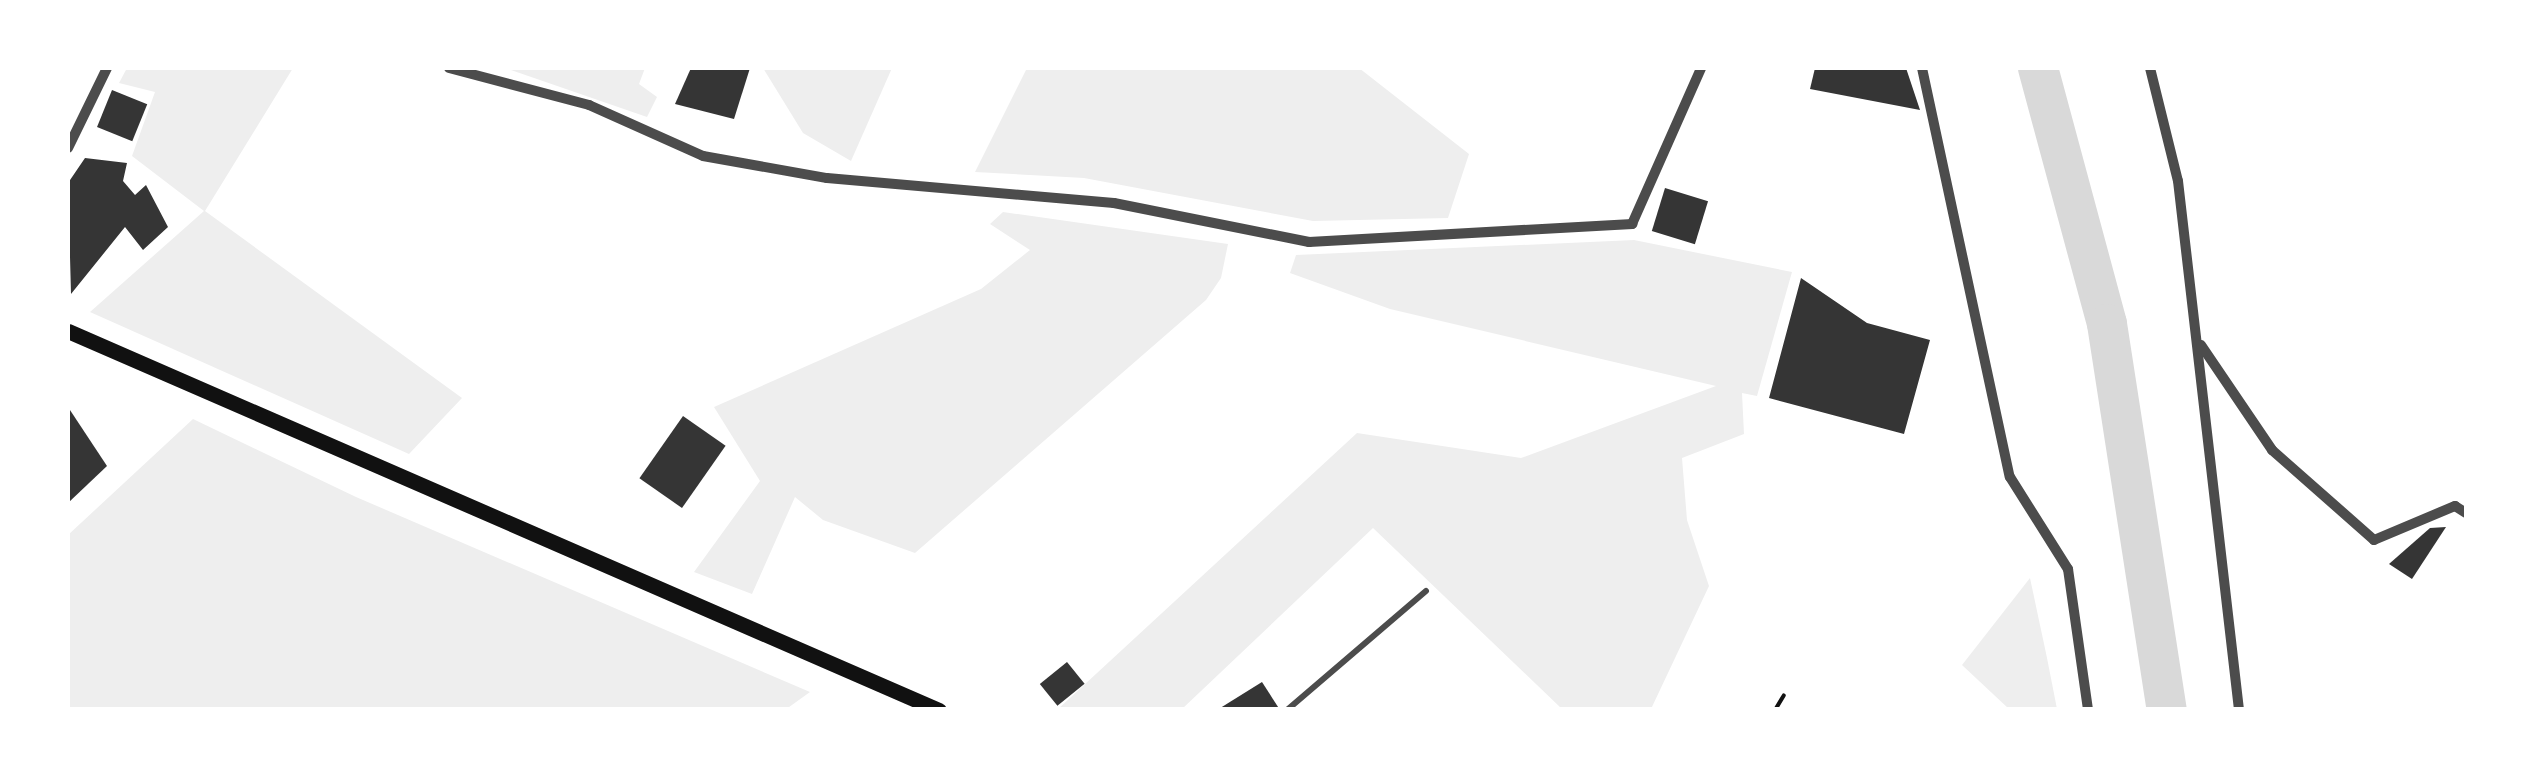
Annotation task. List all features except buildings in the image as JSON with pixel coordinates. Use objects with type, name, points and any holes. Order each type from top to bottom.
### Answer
[{"type":"main road","points":[[68,331],[939,710]]},
{"type":"street","points":[[68,148],[107,68]]},
{"type":"street","points":[[449,68],[589,105],[703,156],[827,178],[1114,202],[1309,242],[1632,224],[1700,68]]},
{"type":"street","points":[[1922,68],[2010,477],[2068,569],[2088,710]]},
{"type":"street","points":[[2150,68],[2178,181],[2201,344],[2240,710]]},
{"type":"street","points":[[2201,344],[2272,450],[2374,540],[2455,506],[2466,513]]},
{"type":"lane","points":[[1288,710],[1426,590]]},
{"type":"path","points":[[1775,710],[1784,695]]},
{"type":"shaded area","points":[[127,68],[293,68],[205,211],[462,398],[409,454],[90,312],[204,211],[132,156],[155,92],[119,83]]},
{"type":"shaded area","points":[[505,68],[645,68],[639,84],[657,97],[647,117]]},
{"type":"shaded area","points":[[763,68],[892,68],[851,161],[803,133]]},
{"type":"shaded area","points":[[1027,68],[1359,68],[1469,154],[1448,218],[1313,221],[1084,178],[975,172]]},
{"type":"shaded area","points":[[1003,212],[1228,244],[1221,278],[1206,300],[915,553],[823,520],[795,497],[752,594],[694,572],[760,481],[714,407],[981,289],[1030,250],[990,224]]},
{"type":"shaded area","points":[[1634,240],[1792,272],[1757,396],[1742,393],[1744,434],[1682,458],[1687,520],[1709,586],[1651,709],[1562,709],[1373,528],[1182,709],[1058,709],[1357,433],[1521,458],[1716,386],[1390,309],[1290,273],[1296,255]]},
{"type":"shaded area","points":[[193,419],[356,497],[810,692],[785,710],[68,709],[68,535]]},
{"type":"shaded area","points":[[2030,578],[2057,709],[2009,709],[1962,665]]},
{"type":"waterway","points":[[2038,68],[2107,324],[2167,710]]}]
